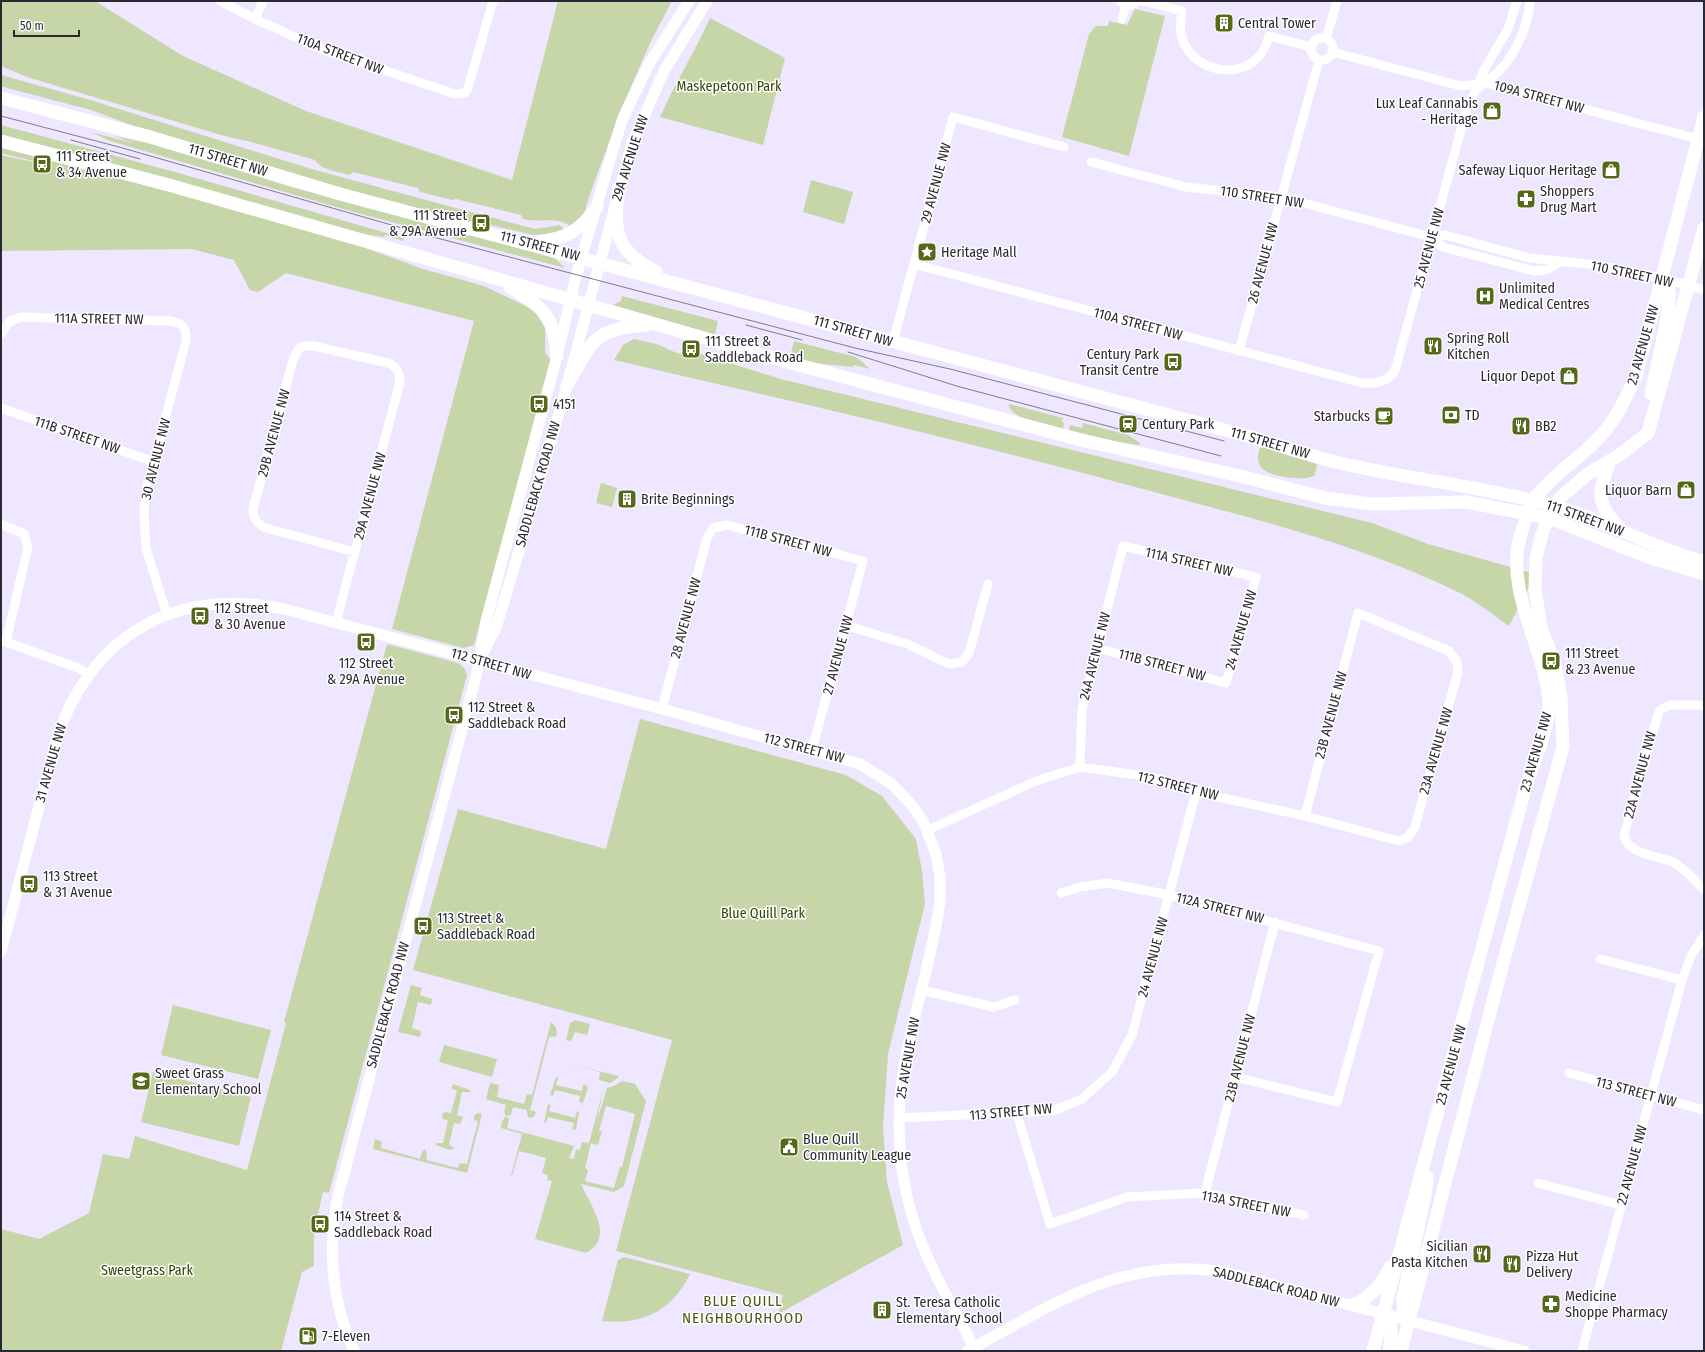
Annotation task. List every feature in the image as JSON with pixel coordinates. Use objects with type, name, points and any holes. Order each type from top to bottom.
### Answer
[{"type":"main road","points":[[1,90],[53,112]]},
{"type":"main road","name":"111 STREET NW","points":[[1,98],[168,142],[340,194],[582,257],[893,342],[1251,436],[1334,462],[1448,482],[1534,500],[1624,531],[1680,555],[1704,562]]},
{"type":"main road","name":"23 AVENUE NW","points":[[1373,1351],[1525,788],[1546,723],[1550,703],[1546,682],[1523,605],[1516,557],[1520,537],[1534,500],[1605,431],[1618,412],[1636,376],[1704,117]]},
{"type":"main road","name":"111 STREET NW","points":[[1,141],[169,185],[791,363],[1081,440],[1240,476],[1325,498],[1372,504],[1466,502],[1549,518],[1648,556],[1704,574]]},
{"type":"main road","points":[[619,188],[616,221],[619,236],[624,247],[632,257],[640,263],[676,283]]},
{"type":"main road","points":[[530,244],[556,240],[571,234],[586,222],[596,207]]},
{"type":"main road","name":"23 AVENUE NW","points":[[1401,1351],[1502,967],[1563,747],[1558,682],[1555,666],[1542,627],[1535,589],[1536,558],[1542,534],[1554,506],[1563,495],[1589,473],[1610,461],[1648,433],[1704,228]]},
{"type":"main road","points":[[1650,426],[1645,418],[1664,331],[1669,294],[1668,286],[1661,278]]},
{"type":"main road","points":[[500,280],[542,308],[551,323],[556,338],[557,356]]},
{"type":"main road","points":[[567,385],[595,338],[616,328],[656,325]]},
{"type":"main road","points":[[1610,461],[1602,480],[1600,495],[1604,510],[1624,531]]},
{"type":"main road","points":[[1409,1320],[1402,1303],[1425,1195],[1429,1147]]},
{"type":"main road","points":[[1353,1305],[1367,1298],[1382,1283],[1402,1244]]},
{"type":"main road","points":[[1383,1313],[1390,1320],[1391,1325],[1389,1351]]},
{"type":"street","name":"110A STREET NW","points":[[220,1],[255,19],[354,61],[450,94],[465,93],[471,81],[493,1]]},
{"type":"street","points":[[255,19],[263,1]]},
{"type":"street","name":"29A AVENUE NW","points":[[571,300],[596,207],[623,118],[649,64],[689,1]]},
{"type":"street","name":"29A AVENUE NW","points":[[589,305],[632,143],[652,93],[674,52],[707,1]]},
{"type":"street","points":[[1122,19],[1123,3],[1131,6],[1137,1]]},
{"type":"street","points":[[1143,1],[1182,11],[1180,25],[1185,46],[1194,58],[1218,69],[1231,70],[1252,63],[1260,55],[1269,36],[1311,47]]},
{"type":"street","points":[[1326,39],[1336,1]]},
{"type":"street","name":"25 AVENUE NW","points":[[1362,383],[1377,383],[1390,377],[1394,373],[1467,108],[1480,85],[1484,70],[1508,29],[1517,1]]},
{"type":"street","name":"25 AVENUE NW","points":[[1480,85],[1500,70],[1512,52],[1524,29],[1530,1]]},
{"type":"street","points":[[1326,39],[1332,46],[1332,52],[1329,58],[1319,60],[1312,54],[1311,47],[1316,40],[1326,39]]},
{"type":"street","name":"109A STREET NW","points":[[1332,52],[1461,86],[1480,85],[1698,139]]},
{"type":"street","name":"26 AVENUE NW","points":[[1239,351],[1319,60]]},
{"type":"street","name":"29 AVENUE NW","points":[[893,342],[953,117],[1064,147]]},
{"type":"street","name":"110 STREET NW","points":[[1091,162],[1186,187],[1282,197],[1431,237],[1445,235],[1530,258],[1597,266],[1661,278],[1704,290]]},
{"type":"street","name":"110A STREET NW","points":[[914,264],[1362,383]]},
{"type":"street","name":"SADDLEBACK ROAD NW","points":[[354,1351],[339,1307],[331,1266],[334,1213],[480,661],[486,621],[571,300]]},
{"type":"street","name":"SADDLEBACK ROAD NW","points":[[480,661],[496,628],[589,305]]},
{"type":"street","name":"111A STREET NW","points":[[1,334],[13,319],[24,317],[170,321],[180,323],[184,326]]},
{"type":"street","name":"30 AVENUE NW","points":[[167,615],[149,560],[144,536],[145,499],[186,342],[186,331],[184,326]]},
{"type":"street","name":"29B AVENUE NW","points":[[355,552],[266,528],[255,521],[253,509],[293,360],[297,351],[301,347],[314,346],[388,363],[397,369]]},
{"type":"street","name":"29A AVENUE NW","points":[[336,622],[399,386],[400,376],[397,369]]},
{"type":"street","name":"111B STREET NW","points":[[1,408],[154,462]]},
{"type":"street","points":[[1,524],[20,532],[27,538],[28,552],[4,641],[78,668],[88,674]]},
{"type":"street","name":"111B STREET NW","points":[[713,528],[727,525],[863,561]]},
{"type":"street","name":"28 AVENUE NW","points":[[662,709],[707,538],[713,528]]},
{"type":"street","name":"111A STREET NW","points":[[1123,546],[1256,577]]},
{"type":"street","name":"24A AVENUE NW","points":[[1080,767],[1082,709],[1123,546]]},
{"type":"street","name":"27 AVENUE NW","points":[[812,750],[863,561]]},
{"type":"street","name":"24 AVENUE NW","points":[[1226,683],[1256,577]]},
{"type":"street","points":[[846,626],[907,644],[949,664],[959,664],[970,653],[988,584]]},
{"type":"street","name":"112 STREET NW","points":[[167,615],[203,605],[243,602],[280,608],[849,760],[882,777],[910,803],[928,830],[1036,781],[1080,767],[1152,778],[1196,792],[1304,816],[1399,841],[1408,837]]},
{"type":"street","name":"23A AVENUE NW","points":[[1358,613],[1449,651],[1457,662],[1458,672],[1415,826],[1408,837]]},
{"type":"street","name":"23B AVENUE NW","points":[[1304,816],[1358,613]]},
{"type":"street","name":"31 AVENUE NW","points":[[2,945],[58,734],[72,700],[88,674],[109,651],[126,637],[167,615]]},
{"type":"street","name":"111B STREET NW","points":[[1097,648],[1226,683]]},
{"type":"street","name":"22A AVENUE NW","points":[[1704,705],[1674,704],[1661,709],[1655,718],[1625,830],[1626,843],[1638,851],[1676,864],[1704,890]]},
{"type":"street","name":"24 AVENUE NW","points":[[1112,1072],[1132,1035],[1196,792]]},
{"type":"street","name":"25 AVENUE NW","points":[[928,830],[939,865],[940,901],[904,1068],[899,1118],[900,1158],[915,1225],[933,1269],[972,1350]]},
{"type":"street","name":"112A STREET NW","points":[[1061,893],[1080,887],[1108,883],[1169,895],[1275,922],[1379,951],[1338,1102],[1235,1077]]},
{"type":"street","name":"23B AVENUE NW","points":[[1205,1193],[1275,922]]},
{"type":"street","name":"22 AVENUE NW","points":[[1582,1351],[1682,980],[1692,956],[1704,935]]},
{"type":"street","points":[[1600,959],[1682,980]]},
{"type":"street","points":[[921,990],[994,1007],[1015,1000]]},
{"type":"street","name":"113 STREET NW","points":[[899,1118],[1017,1114],[1053,1111],[1082,1100],[1112,1072]]},
{"type":"street","name":"113 STREET NW","points":[[1569,1073],[1704,1110]]},
{"type":"street","name":"113A STREET NW","points":[[1017,1114],[1050,1224],[1127,1197],[1205,1193],[1304,1215]]},
{"type":"street","points":[[1538,1182],[1621,1205]]},
{"type":"street","name":"SADDLEBACK ROAD NW","points":[[972,1350],[1078,1291],[1109,1280],[1153,1271],[1181,1269],[1218,1271],[1353,1305],[1524,1351]]},
{"type":"green space","points":[[1,1],[95,1],[183,56],[306,111],[512,180],[558,1],[672,1],[651,41],[622,107],[583,217],[571,228],[563,222],[523,219],[521,215],[420,192],[418,188],[353,172],[350,175],[336,172],[321,166],[315,160],[221,135],[27,77],[1,66]]},
{"type":"green space","points":[[1135,9],[1165,16],[1129,156],[1062,137],[1089,34],[1096,26],[1108,26],[1109,21],[1127,25]]},
{"type":"green space","name":"Maskepetoon Park","points":[[710,18],[785,58],[763,145],[660,117]]},
{"type":"green space","points":[[1,75],[87,99],[315,170],[535,229],[560,225],[564,229],[562,232],[533,235],[487,224],[488,221],[483,220],[480,226],[347,190],[131,125],[91,110],[7,88],[1,86]]},
{"type":"green space","points":[[1,125],[175,172],[404,238],[403,241],[385,235],[384,237],[364,234],[158,176],[1,135]]},
{"type":"green space","points":[[91,132],[136,144],[114,136],[167,147],[284,185],[546,255],[556,259],[565,268],[350,211],[110,141]]},
{"type":"green space","points":[[1,147],[38,157],[37,162],[1,153]]},
{"type":"green space","points":[[1,155],[42,164],[46,159],[186,196],[363,247],[423,269],[484,286],[534,310],[545,328],[545,352],[551,361],[474,645],[463,648],[392,629],[474,321],[286,273],[258,292],[250,290],[234,260],[191,249],[1,251]]},
{"type":"green space","points":[[811,180],[853,192],[844,224],[803,212]]},
{"type":"green space","points":[[622,296],[718,321],[715,335],[613,305],[621,301]]},
{"type":"green space","points":[[634,339],[656,344],[681,354],[686,355],[697,353],[781,379],[1372,523],[1428,544],[1536,574],[1509,626],[1465,596],[1422,575],[1385,560],[1309,535],[1087,474],[885,423],[614,360],[623,345]]},
{"type":"green space","points":[[794,341],[856,357],[870,369],[854,365],[853,367],[814,363],[790,357]]},
{"type":"green space","points":[[1009,404],[1063,418],[1063,429],[1022,418],[1015,414]]},
{"type":"green space","points":[[1083,423],[1128,435],[1140,443],[1139,445],[1117,442],[1069,430],[1070,425],[1082,428]]},
{"type":"green space","points":[[1264,447],[1316,463],[1315,475],[1304,478],[1289,478],[1267,472],[1261,467],[1258,459],[1260,448]]},
{"type":"green space","points":[[601,483],[617,488],[612,507],[596,503]]},
{"type":"green space","name":"Sweetgrass Park","points":[[387,644],[458,663],[465,669],[467,675],[329,1193],[323,1192],[314,1232],[314,1266],[302,1272],[281,1351],[1,1351],[1,1229],[39,1239],[89,1213],[103,1154],[129,1159],[135,1136],[247,1170],[286,1023],[284,1022]]},
{"type":"green space","name":"Blue Quill Park","points":[[640,719],[846,775],[882,796],[916,839],[922,871],[925,904],[888,1054],[883,1128],[887,1182],[903,1245],[778,1314],[783,1295],[616,1251],[672,1040],[413,970],[458,809],[606,849]]},
{"type":"green space","points":[[411,985],[422,988],[420,995],[432,999],[431,1005],[418,1002],[412,1028],[421,1031],[420,1037],[398,1032]]},
{"type":"green space","points":[[173,1005],[271,1030],[258,1079],[161,1055]]},
{"type":"green space","points":[[575,1020],[590,1024],[587,1035],[575,1032],[571,1041],[566,1040],[570,1023]]},
{"type":"green space","points":[[551,1022],[556,1027],[557,1036],[549,1037],[530,1110],[536,1112],[534,1117],[529,1118],[527,1110],[513,1107],[511,1115],[506,1116],[504,1111],[506,1105],[486,1099],[490,1083],[499,1085],[497,1097],[524,1104],[527,1094],[532,1095]]},
{"type":"green space","points":[[444,1045],[497,1059],[492,1077],[439,1062]]},
{"type":"green space","points":[[563,1062],[619,1077],[610,1083],[599,1080],[600,1072]]},
{"type":"green space","points":[[153,1072],[251,1097],[239,1146],[141,1122]]},
{"type":"green space","points":[[556,1077],[558,1078],[556,1085],[582,1091],[583,1085],[586,1085],[588,1087],[583,1103],[579,1102],[580,1096],[555,1090],[553,1096],[550,1095]]},
{"type":"green space","points":[[622,1081],[635,1084],[646,1101],[624,1186],[614,1192],[581,1184],[598,1220],[600,1230],[599,1238],[595,1246],[586,1253],[535,1239],[552,1181],[547,1180],[548,1175],[542,1173],[546,1158],[519,1151],[511,1176],[522,1134],[501,1128],[502,1121],[506,1116],[509,1119],[507,1128],[574,1146],[569,1158],[574,1159],[576,1149],[580,1150],[582,1142],[589,1143],[604,1087],[596,1124],[607,1088]],"holes":[[[606,1106],[635,1114],[622,1167],[620,1167],[614,1188],[585,1181],[588,1170],[585,1168],[591,1143],[598,1145],[602,1131],[599,1131]]]},
{"type":"green space","points":[[453,1084],[470,1090],[471,1092],[462,1092],[457,1115],[463,1117],[460,1124],[454,1123],[449,1145],[455,1148],[449,1150],[436,1145],[436,1143],[443,1143],[448,1121],[442,1118],[443,1113],[451,1113],[457,1091],[451,1088]]},
{"type":"green space","points":[[548,1104],[551,1105],[549,1111],[575,1118],[577,1111],[579,1112],[576,1130],[572,1129],[574,1123],[548,1117],[546,1123],[544,1122]]},
{"type":"green space","points":[[478,1113],[482,1114],[467,1173],[373,1149],[375,1139],[382,1142],[381,1148],[420,1159],[422,1152],[425,1149],[427,1154],[426,1160],[458,1168],[460,1163],[467,1164],[478,1121],[474,1120],[474,1116]]},
{"type":"green space","points":[[624,1257],[690,1274],[683,1287],[674,1298],[655,1313],[631,1321],[602,1321],[618,1260]]},
{"type":"tram line","points":[[1,116],[119,147],[437,238],[855,348],[950,369],[1224,441]]},
{"type":"tram line","points":[[71,140],[140,159]]},
{"type":"tram line","points":[[746,325],[802,340]]},
{"type":"tram line","points":[[848,352],[960,387],[1221,456]]},
{"type":"place","name":"Central Tower","points":[[1224,23]]},
{"type":"place","name":"Lux Leaf Cannabis - Heritage","points":[[1492,111]]},
{"type":"place","name":"111 Street & 34 Avenue","points":[[42,164]]},
{"type":"place","name":"Safeway Liquor Heritage","points":[[1611,170]]},
{"type":"place","name":"Shoppers Drug Mart","points":[[1526,199]]},
{"type":"place","name":"111 Street & 29A Avenue","points":[[481,223]]},
{"type":"place","name":"Heritage Mall","points":[[927,252]]},
{"type":"place","name":"Unlimited Medical Centres","points":[[1485,296]]},
{"type":"place","name":"Spring Roll Kitchen","points":[[1433,346]]},
{"type":"place","name":"111 Street & Saddleback Road","points":[[691,349]]},
{"type":"place","name":"Century Park Transit Centre","points":[[1173,362]]},
{"type":"place","name":"Liquor Depot","points":[[1569,376]]},
{"type":"place","name":"4151","points":[[539,404]]},
{"type":"place","name":"TD","points":[[1451,415]]},
{"type":"place","name":"Starbucks","points":[[1384,416]]},
{"type":"place","name":"Century Park","points":[[1128,424]]},
{"type":"place","name":"BB2","points":[[1521,426]]},
{"type":"place","name":"Liquor Barn","points":[[1686,490]]},
{"type":"place","name":"Brite Beginnings","points":[[627,499]]},
{"type":"place","name":"112 Street & 30 Avenue","points":[[200,616]]},
{"type":"place","name":"112 Street & 29A Avenue","points":[[366,642]]},
{"type":"place","name":"111 Street & 23 Avenue","points":[[1551,661]]},
{"type":"place","name":"112 Street & Saddleback Road","points":[[454,715]]},
{"type":"place","name":"113 Street & 31 Avenue","points":[[29,884]]},
{"type":"place","name":"113 Street & Saddleback Road","points":[[423,926]]},
{"type":"place","name":"Sweet Grass Elementary School","points":[[141,1081]]},
{"type":"place","name":"Blue Quill Community League","points":[[789,1147]]},
{"type":"place","name":"114 Street & Saddleback Road","points":[[320,1224]]},
{"type":"place","name":"Sicilian Pasta Kitchen","points":[[1482,1254]]},
{"type":"place","name":"Pizza Hut Delivery","points":[[1512,1264]]},
{"type":"place","name":"Medicine Shoppe Pharmacy","points":[[1551,1304]]},
{"type":"place","name":"St. Teresa Catholic Elementary School","points":[[882,1310]]},
{"type":"place","name":"7-Eleven","points":[[308,1336]]},
{"type":"district","name":"BLUE QUILL NEIGHBOURHOOD","points":[[743,1310]]}]
